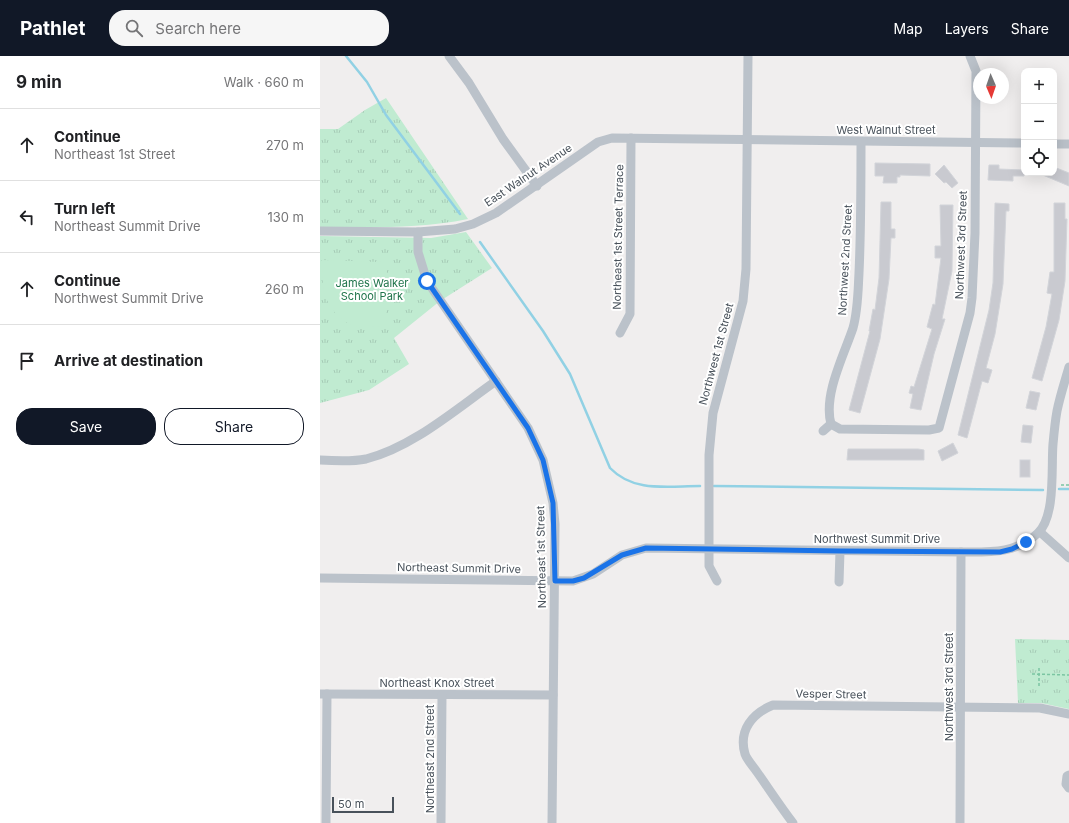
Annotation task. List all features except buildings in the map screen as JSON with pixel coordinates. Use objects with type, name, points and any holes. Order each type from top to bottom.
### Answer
[{"type":"street","points":[[449,56],[469,83],[503,139],[536,186]]},
{"type":"street","name":"Northwest 1st Street","points":[[717,581],[710,566],[709,454],[713,413],[743,301],[746,269],[748,56]]},
{"type":"street","name":"Northwest 3rd Street","points":[[830,424],[840,429],[929,430],[939,428],[947,392],[970,313],[972,298],[976,142],[976,70],[970,56]]},
{"type":"street","name":"East Walnut Avenue","points":[[320,231],[418,232],[455,229],[477,222],[496,213],[598,142],[612,138],[747,140]]},
{"type":"street","name":"Northeast 1st Street Terrace","points":[[620,333],[630,314],[631,138]]},
{"type":"street","name":"West Walnut Street","points":[[747,140],[1021,143]]},
{"type":"street","name":"Northwest 2nd Street","points":[[830,424],[828,414],[836,373],[853,327],[856,308],[861,236],[861,142]]},
{"type":"street","points":[[1057,144],[1069,144]]},
{"type":"street","name":"Northeast 1st Street","points":[[418,232],[418,252],[427,281],[528,428],[543,460],[553,503],[555,581],[552,823]]},
{"type":"street","points":[[1069,367],[1057,410],[1053,442],[1051,503],[1047,518],[1040,532],[1069,558]]},
{"type":"street","points":[[320,460],[364,459],[388,452],[408,442],[496,381]]},
{"type":"street","points":[[822,431],[830,424]]},
{"type":"street","name":"Northwest Summit Drive","points":[[709,549],[1000,552],[1012,549],[1040,532]]},
{"type":"street","name":"Northeast Summit Drive","points":[[320,578],[573,581],[584,578],[631,551],[646,548],[709,549]]},
{"type":"street","points":[[839,582],[840,551]]},
{"type":"street","name":"Northwest 3rd Street","points":[[960,823],[961,552]]},
{"type":"street","points":[[324,694],[326,823]]},
{"type":"street","name":"Northeast Knox Street","points":[[324,694],[553,695]]},
{"type":"street","name":"Northeast 2nd Street","points":[[441,823],[442,695]]},
{"type":"street","name":"Vesper Street","points":[[793,823],[745,754],[744,737],[747,727],[753,717],[761,710],[773,705],[1040,708],[1069,714]]},
{"type":"street","points":[[1069,774],[1066,776],[1066,784],[1069,788]]},
{"type":"path","points":[[1039,668],[1039,687]]},
{"type":"path","points":[[1032,674],[1069,675]]},
{"type":"green space","points":[[386,98],[468,219],[413,226],[320,227],[320,129],[338,129],[365,110]]},
{"type":"green space","name":"James Walker School Park","points":[[466,232],[492,268],[440,301],[394,338],[409,364],[369,390],[320,403],[320,236],[431,238]]},
{"type":"green space","points":[[322,260],[382,262],[387,267],[386,326],[358,327],[345,322],[333,311],[324,291]]},
{"type":"green space","points":[[1015,639],[1069,640],[1069,709],[1041,703],[1018,703]]},
{"type":"waterway","points":[[346,56],[367,82],[386,115],[460,214]]},
{"type":"waterway","points":[[480,242],[543,331],[570,374],[610,468],[619,476],[641,485],[664,487],[700,486]]},
{"type":"waterway","points":[[714,486],[1043,490]]},
{"type":"waterway","points":[[1059,489],[1069,489]]},
{"type":"route","points":[[427,281],[528,428],[543,460],[553,503],[555,524],[555,581],[573,581],[584,578],[593,574],[622,555],[631,551],[646,548],[1000,552],[1012,549],[1026,542]]}]
